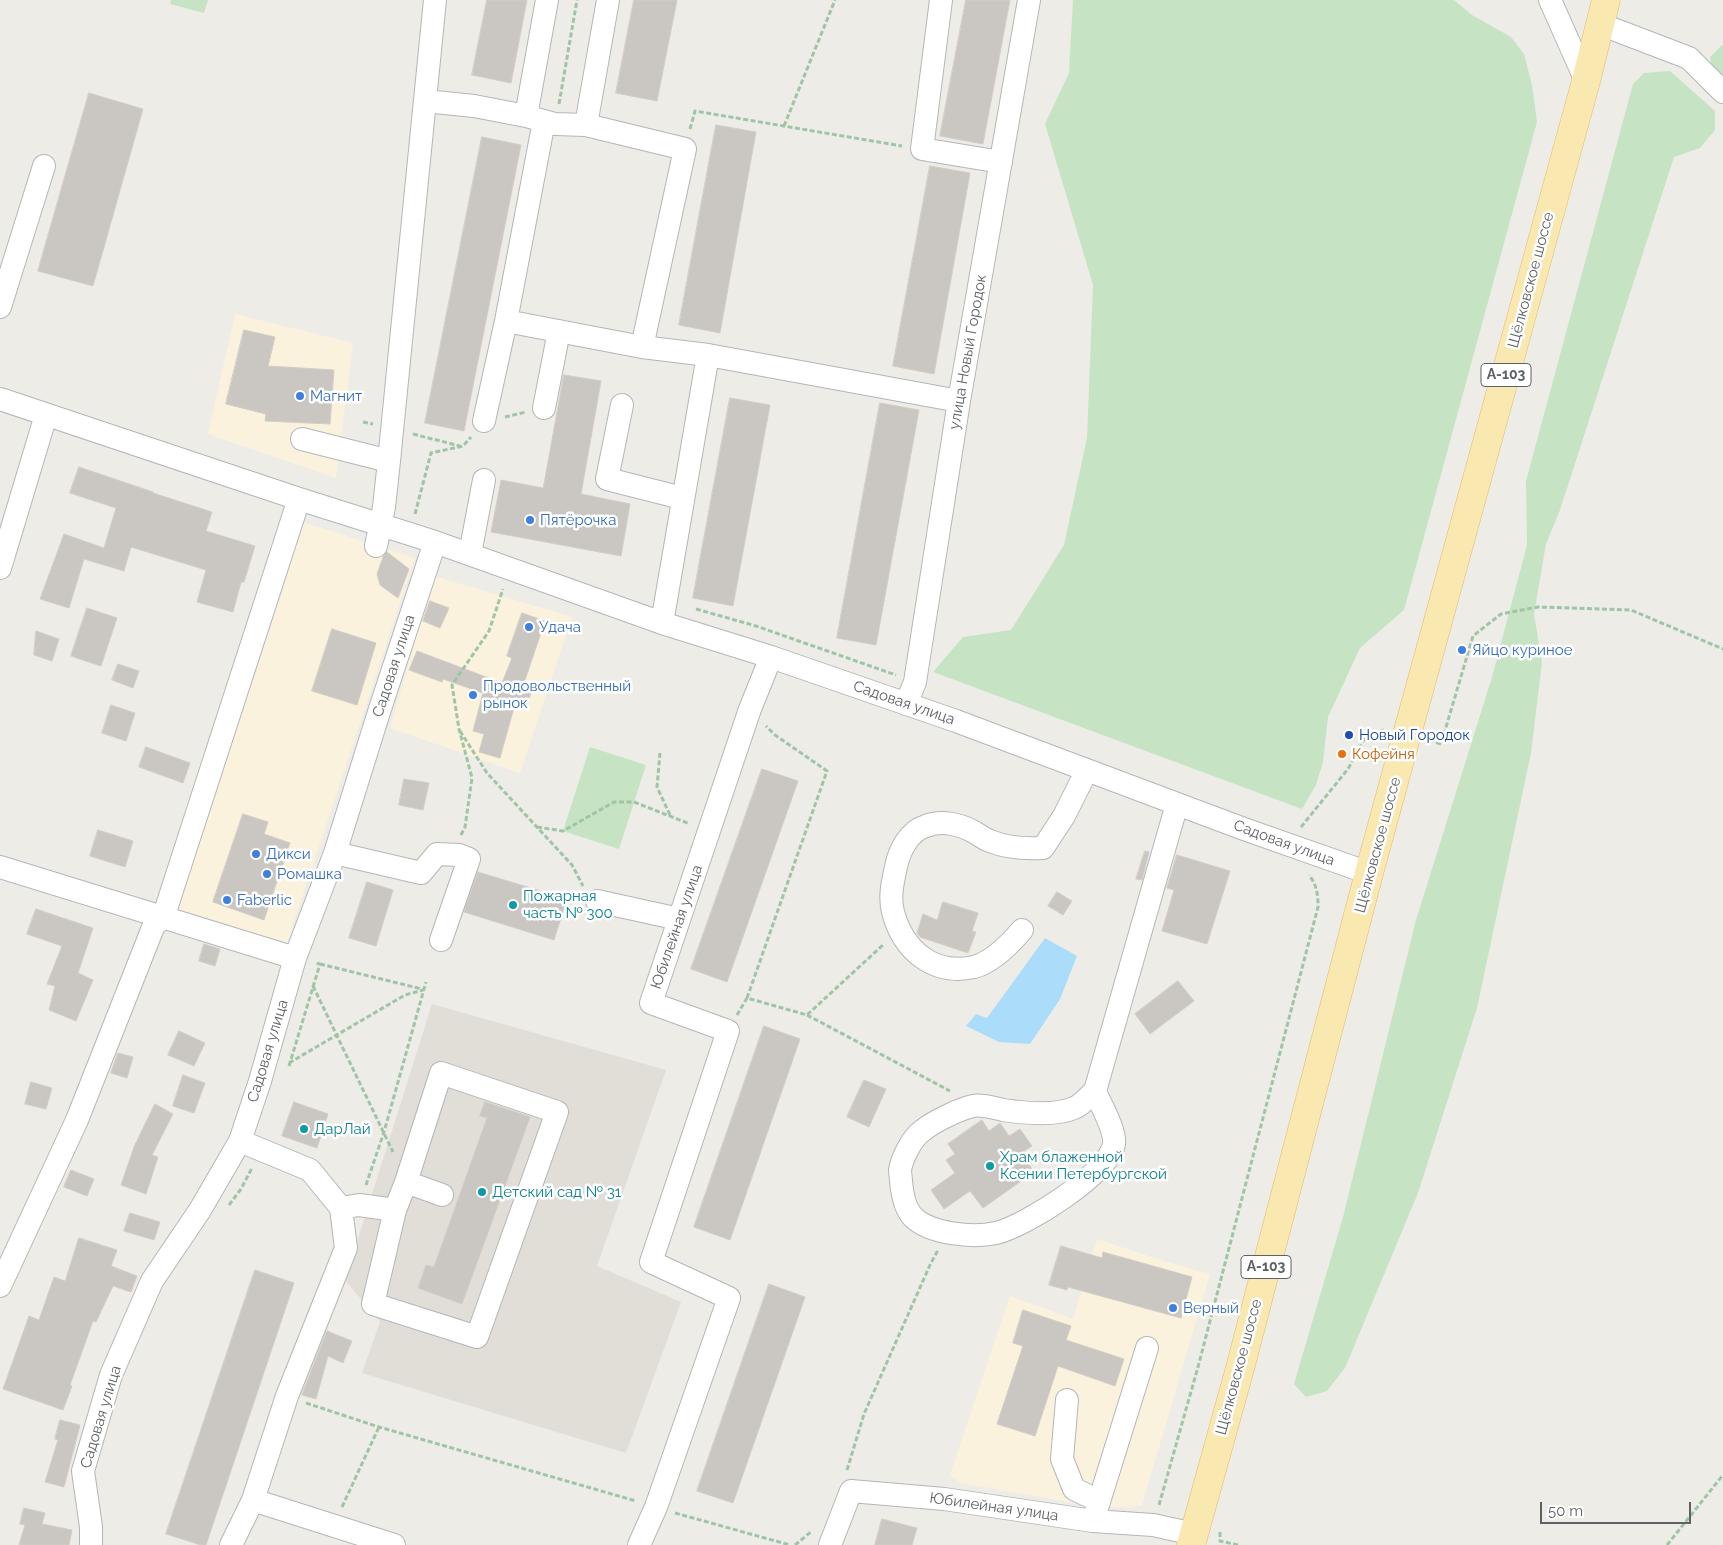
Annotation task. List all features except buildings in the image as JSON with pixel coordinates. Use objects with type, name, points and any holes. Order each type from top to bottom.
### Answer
[{"type":"main road","name":"Щёлковское шоссе","points":[[1202,1540],[1239,1372],[1369,873],[1586,81],[1603,12]]},
{"type":"street","points":[[381,526],[390,460],[435,0]]},
{"type":"street","points":[[484,422],[506,321],[542,120],[547,0]]},
{"type":"street","points":[[586,125],[608,0]]},
{"type":"street","points":[[941,0],[922,149],[1001,162]]},
{"type":"street","name":"улица Новый Городок","points":[[906,704],[915,682],[959,401],[1030,0]]},
{"type":"street","points":[[1550,0],[1586,81]]},
{"type":"street","points":[[1603,12],[1689,58],[1723,92]]},
{"type":"street","points":[[425,101],[474,106],[542,120],[586,125],[685,149],[642,347]]},
{"type":"street","points":[[0,307],[44,166]]},
{"type":"street","points":[[506,321],[642,347],[708,355],[959,401]]},
{"type":"street","points":[[544,408],[559,331]]},
{"type":"street","points":[[662,623],[708,355]]},
{"type":"street","name":"Садовая улица","points":[[0,399],[381,526],[436,542],[662,623],[771,657],[956,721],[1177,804],[1369,873]]},
{"type":"street","points":[[622,404],[607,479],[682,498]]},
{"type":"street","points":[[0,568],[46,415]]},
{"type":"street","points":[[302,439],[390,460]]},
{"type":"street","points":[[470,554],[484,480]]},
{"type":"street","points":[[0,1286],[77,1120],[154,925],[163,918],[299,499]]},
{"type":"street","name":"Садовая улица","points":[[92,1545],[83,1471],[111,1376],[152,1281],[200,1210],[240,1141],[260,1081],[295,958],[335,852],[379,712],[436,542]]},
{"type":"street","name":"Юбилейная улица","points":[[728,1031],[651,1003],[750,709],[771,657]]},
{"type":"street","points":[[1022,930],[1007,947],[975,966],[961,968],[942,967],[928,963],[905,942],[892,911],[891,886],[898,854],[910,836],[927,825],[954,824],[969,829],[988,841],[1006,846],[1043,848],[1064,816],[1087,770]]},
{"type":"street","points":[[1095,1091],[1111,1129],[1114,1142],[1112,1153],[1100,1169],[1084,1183],[1027,1219],[997,1233],[947,1233],[922,1223],[912,1216],[904,1200],[900,1170],[911,1144],[921,1131],[945,1118],[974,1106],[1034,1113],[1058,1111],[1075,1108],[1095,1091],[1177,804]]},
{"type":"street","points":[[335,852],[421,873],[438,854],[459,855],[469,860],[441,940]]},
{"type":"street","points":[[0,867],[295,958]]},
{"type":"street","points":[[597,901],[679,919]]},
{"type":"street","points":[[639,1545],[656,1507],[729,1298],[651,1262],[728,1031]]},
{"type":"street","points":[[441,1073],[556,1112],[477,1337],[373,1304],[395,1210],[406,1182],[441,1073]]},
{"type":"street","points":[[240,1141],[310,1170],[350,1206],[395,1210]]},
{"type":"street","points":[[406,1182],[442,1195]]},
{"type":"street","points":[[231,1545],[253,1500],[287,1396],[346,1248],[350,1206]]},
{"type":"street","points":[[1067,1400],[1062,1459],[1074,1489],[1096,1511],[1147,1348]]},
{"type":"street","points":[[830,1545],[851,1491]]},
{"type":"street","name":"Юбилейная улица","points":[[851,1491],[1096,1511],[1153,1525],[1202,1540]]},
{"type":"street","points":[[253,1500],[394,1545]]},
{"type":"path","points":[[542,120],[577,0]]},
{"type":"path","points":[[784,126],[835,0]]},
{"type":"path","points":[[685,149],[695,111],[922,149]]},
{"type":"path","points":[[381,526],[414,517],[431,453],[463,446],[484,422],[544,408]]},
{"type":"path","points":[[461,836],[465,827],[472,778],[459,728],[452,685],[489,631],[510,568]]},
{"type":"path","points":[[666,601],[756,626],[915,682]]},
{"type":"path","points":[[1427,739],[1441,744],[1473,636],[1501,614],[1538,607],[1631,610],[1723,649]]},
{"type":"path","points":[[728,1031],[747,998],[827,771],[775,736],[750,709]]},
{"type":"path","points":[[459,728],[487,774],[572,865],[582,885],[597,901]]},
{"type":"path","points":[[1300,828],[1348,769],[1367,734],[1387,730]]},
{"type":"path","points":[[660,753],[657,787],[670,815]]},
{"type":"path","points":[[537,827],[563,831],[614,802],[634,802],[670,815],[708,833]]},
{"type":"path","points":[[1153,1525],[1198,1367],[1318,907],[1318,894],[1314,881],[1307,873]]},
{"type":"path","points":[[807,1015],[900,930]]},
{"type":"path","points":[[295,958],[313,987],[384,1132],[406,1182]]},
{"type":"path","points":[[320,964],[424,990]]},
{"type":"path","points":[[350,1206],[384,1132],[426,982]]},
{"type":"path","points":[[260,1081],[405,995],[424,990]]},
{"type":"path","points":[[747,998],[807,1015],[921,1075],[974,1106]]},
{"type":"path","points":[[851,1491],[847,1472],[864,1414],[930,1265],[947,1233]]},
{"type":"path","points":[[287,1396],[379,1427],[790,1545]]},
{"type":"path","points":[[333,1526],[379,1427]]},
{"type":"path","points":[[1667,1545],[1723,1475]]},
{"type":"path","points":[[1202,1540],[1238,1545]]},
{"type":"shaded area","points":[[235,314],[353,343],[336,478],[208,434]]},
{"type":"shaded area","points":[[297,520],[415,558],[287,943],[177,910],[284,587],[276,584]]},
{"type":"shaded area","name":"Продовольственный рынок","points":[[434,576],[572,617],[520,773],[390,728]]},
{"type":"shaded area","points":[[432,1004],[666,1070],[597,1266],[681,1302],[626,1453],[362,1373],[380,1322],[345,1280]]},
{"type":"shaded area","points":[[1097,1239],[1210,1274],[1142,1505],[1129,1508],[1075,1503],[961,1483],[950,1475],[1010,1296],[1073,1319]]},
{"type":"green space","points":[[171,0],[208,0],[204,13],[170,4]]},
{"type":"green space","points":[[1073,0],[1454,0],[1472,15],[1511,37],[1524,54],[1532,85],[1537,122],[1404,610],[1360,648],[1328,717],[1323,762],[1316,785],[1302,809],[933,672],[963,637],[1011,630],[1064,545],[1087,438],[1093,285],[1045,124],[1069,73]]},
{"type":"green space","points":[[1723,44],[1723,98],[1714,79],[1710,57]]},
{"type":"green space","points":[[1670,71],[1715,111],[1715,130],[1700,148],[1674,157],[1560,510],[1546,544],[1534,614],[1542,662],[1531,753],[1477,1008],[1418,1193],[1345,1368],[1327,1391],[1306,1397],[1294,1384],[1343,1217],[1416,920],[1492,677],[1527,545],[1526,481],[1633,84],[1644,73]]},
{"type":"green space","points":[[590,747],[646,765],[619,849],[563,831]]},
{"type":"water","points":[[1045,938],[1077,956],[1060,999],[1030,1044],[999,1042],[966,1026],[976,1014],[987,1018]]},
{"type":"place","name":"Магнит","points":[[300,396]]},
{"type":"place","name":"Пятёрочка","points":[[530,520]]},
{"type":"place","name":"Удача","points":[[529,627]]},
{"type":"place","name":"Яйцо куриное","points":[[1462,650]]},
{"type":"place","name":"Продовольственный рынок","points":[[473,695]]},
{"type":"place","name":"Новый Городок","points":[[1349,735]]},
{"type":"place","name":"Кофейня","points":[[1342,754]]},
{"type":"place","name":"Дикси","points":[[256,854]]},
{"type":"place","name":"Ромашка","points":[[267,874]]},
{"type":"place","name":"Faberlic","points":[[227,900]]},
{"type":"place","name":"Пожарная часть № 300","points":[[513,905]]},
{"type":"place","name":"ДарЛай","points":[[304,1129]]},
{"type":"place","name":"Храм блаженной Ксении Петербургской","points":[[990,1166]]},
{"type":"place","name":"Детский сад № 31","points":[[482,1192]]},
{"type":"place","name":"Верный","points":[[1173,1308]]}]
